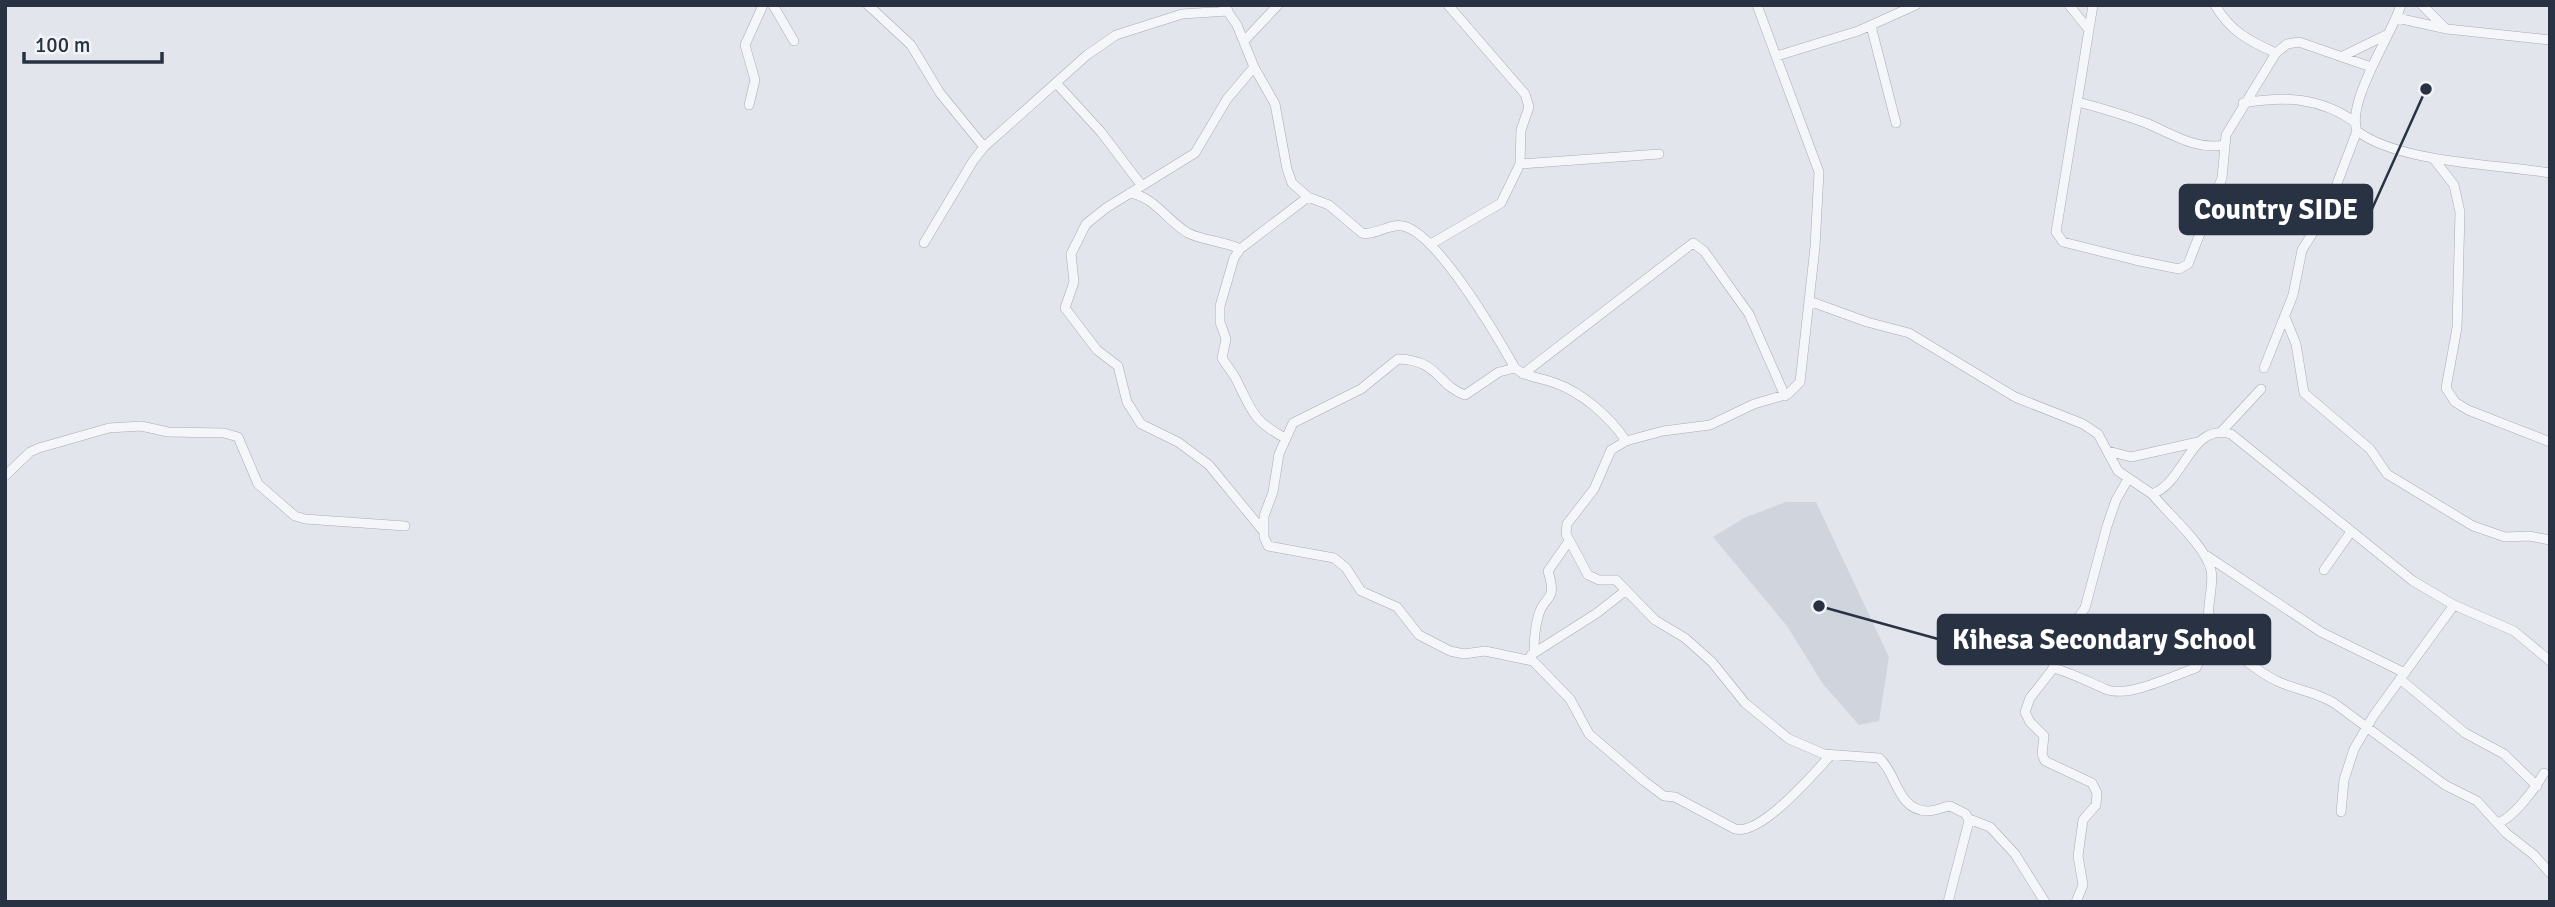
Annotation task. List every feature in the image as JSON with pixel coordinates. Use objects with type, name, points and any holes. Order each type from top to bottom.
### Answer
[{"type":"street","points":[[749,105],[755,80],[747,55],[747,37],[763,5]]},
{"type":"street","points":[[774,5],[782,25],[794,41]]},
{"type":"street","points":[[868,5],[911,45],[947,103],[984,147]]},
{"type":"street","points":[[1245,40],[1278,5]]},
{"type":"street","points":[[1431,244],[1501,202],[1520,164],[1521,130],[1529,107],[1525,94],[1448,5]]},
{"type":"street","points":[[1757,5],[1819,172],[1820,193],[1804,371],[1797,388],[1784,396],[1754,404],[1710,425],[1663,431],[1626,441],[1611,450],[1594,489],[1567,524],[1569,541],[1588,575],[1599,580],[1616,580],[1625,591],[1641,602],[1655,620],[1685,638],[1712,662],[1745,704],[1788,739],[1809,750],[1831,755],[1866,755],[1879,758],[1903,799],[1928,811],[1950,806],[1964,812],[1969,819],[1990,827],[2015,854],[2045,902]]},
{"type":"street","points":[[1777,56],[1871,26],[1916,5]]},
{"type":"street","points":[[2069,5],[2089,30]]},
{"type":"street","points":[[2093,5],[2056,226],[2058,238],[2171,268],[2185,268],[2222,178],[2226,135],[2243,103],[2276,53],[2287,44],[2299,42],[2371,67]]},
{"type":"street","points":[[2215,5],[2225,22],[2236,33],[2276,53]]},
{"type":"street","points":[[2264,368],[2285,317],[2302,250],[2327,210],[2356,126],[2371,67],[2401,5]]},
{"type":"street","points":[[2422,5],[2447,29]]},
{"type":"street","points":[[924,243],[973,160],[984,147],[1104,42],[1133,27],[1182,14],[1226,8],[1245,40],[1254,67],[1275,104],[1284,159],[1292,183],[1308,197],[1329,205],[1362,233],[1393,225],[1416,230],[1431,244],[1515,368],[1523,374],[1553,382],[1590,403],[1612,423],[1626,441]]},
{"type":"street","points":[[2397,18],[2447,29],[2550,40]]},
{"type":"street","points":[[1871,26],[1896,123]]},
{"type":"street","points":[[2343,56],[2389,33]]},
{"type":"street","points":[[1254,67],[1227,99],[1195,153],[1086,224],[1074,243],[1071,254],[1074,282],[1065,312],[1097,350],[1118,366],[1127,402],[1141,424],[1178,442],[1209,465],[1264,532]]},
{"type":"street","points":[[1057,84],[1094,123],[1142,186]]},
{"type":"street","points":[[2243,103],[2295,98],[2333,107],[2370,138],[2433,158],[2550,173]]},
{"type":"street","points":[[2078,102],[2147,124],[2187,143],[2202,146],[2225,145]]},
{"type":"street","points":[[1520,164],[1659,154]]},
{"type":"street","points":[[2433,158],[2454,185],[2460,212],[2457,328],[2446,388],[2455,402],[2468,410],[2550,442]]},
{"type":"street","points":[[1130,193],[1144,196],[1192,235],[1222,241],[1240,249]]},
{"type":"street","points":[[1285,438],[1259,422],[1252,414],[1235,377],[1222,358],[1226,339],[1220,322],[1220,306],[1234,258],[1240,249],[1308,197]]},
{"type":"street","points":[[1523,374],[1693,243],[1710,260],[1749,314],[1784,396]]},
{"type":"street","points":[[1809,301],[1909,332],[2015,397],[2091,428],[2118,471],[2152,494],[2205,555],[2321,632],[2402,676],[2465,733],[2504,754],[2536,786]]},
{"type":"street","points":[[2285,317],[2295,344],[2304,393],[2372,452],[2384,472],[2483,531],[2505,537],[2529,536],[2550,540]]},
{"type":"street","points":[[1515,368],[1499,372],[1465,395],[1452,388],[1430,366],[1398,359],[1361,389],[1297,419],[1285,438],[1276,466],[1273,492],[1265,509],[1265,541],[1273,548],[1334,558],[1342,563],[1361,591],[1397,607],[1419,635],[1450,651],[1464,654],[1485,651],[1530,655],[1597,613],[1625,591]]},
{"type":"street","points":[[2222,431],[2261,389]]},
{"type":"street","points":[[5,477],[30,452],[94,431],[141,426],[168,432],[225,433],[238,437],[258,484],[295,516],[405,526]]},
{"type":"street","points":[[2152,494],[2170,483],[2205,435],[2222,431],[2231,434],[2257,458],[2285,476],[2350,533],[2413,581],[2454,605],[2514,631],[2550,661]]},
{"type":"street","points":[[2108,452],[2132,457],[2198,442]]},
{"type":"street","points":[[2076,902],[2084,885],[2078,856],[2084,820],[2096,805],[2097,793],[2092,783],[2045,761],[2042,754],[2043,735],[2030,722],[2025,712],[2029,698],[2053,668],[2063,640],[2085,608],[2107,526],[2116,500],[2128,479]]},
{"type":"street","points":[[2324,569],[2350,533]]},
{"type":"street","points":[[1530,655],[1538,614],[1550,600],[1553,588],[1548,572],[1569,541]]},
{"type":"street","points":[[2205,555],[2212,579],[2209,619],[2212,629],[2272,678],[2322,696],[2445,785],[2477,801],[2550,873]]},
{"type":"street","points":[[2342,812],[2347,765],[2366,726],[2454,605]]},
{"type":"street","points":[[2053,668],[2092,681],[2106,690],[2143,687],[2196,668],[2212,629]]},
{"type":"street","points":[[1530,655],[1566,694],[1589,734],[1644,781],[1664,796],[1675,797],[1739,831],[1765,820],[1802,788],[1831,755]]},
{"type":"street","points":[[2497,823],[2507,819],[2544,773]]},
{"type":"street","points":[[1948,902],[1969,819]]},
{"type":"shaded area","points":[[1786,502],[1816,502],[1889,657],[1879,721],[1859,725],[1823,684],[1787,626],[1713,537],[1744,518]]},
{"type":"place","name":"Country SIDE","points":[[2426,89]]},
{"type":"place","name":"Kihesa Secondary School","points":[[1819,606]]}]
